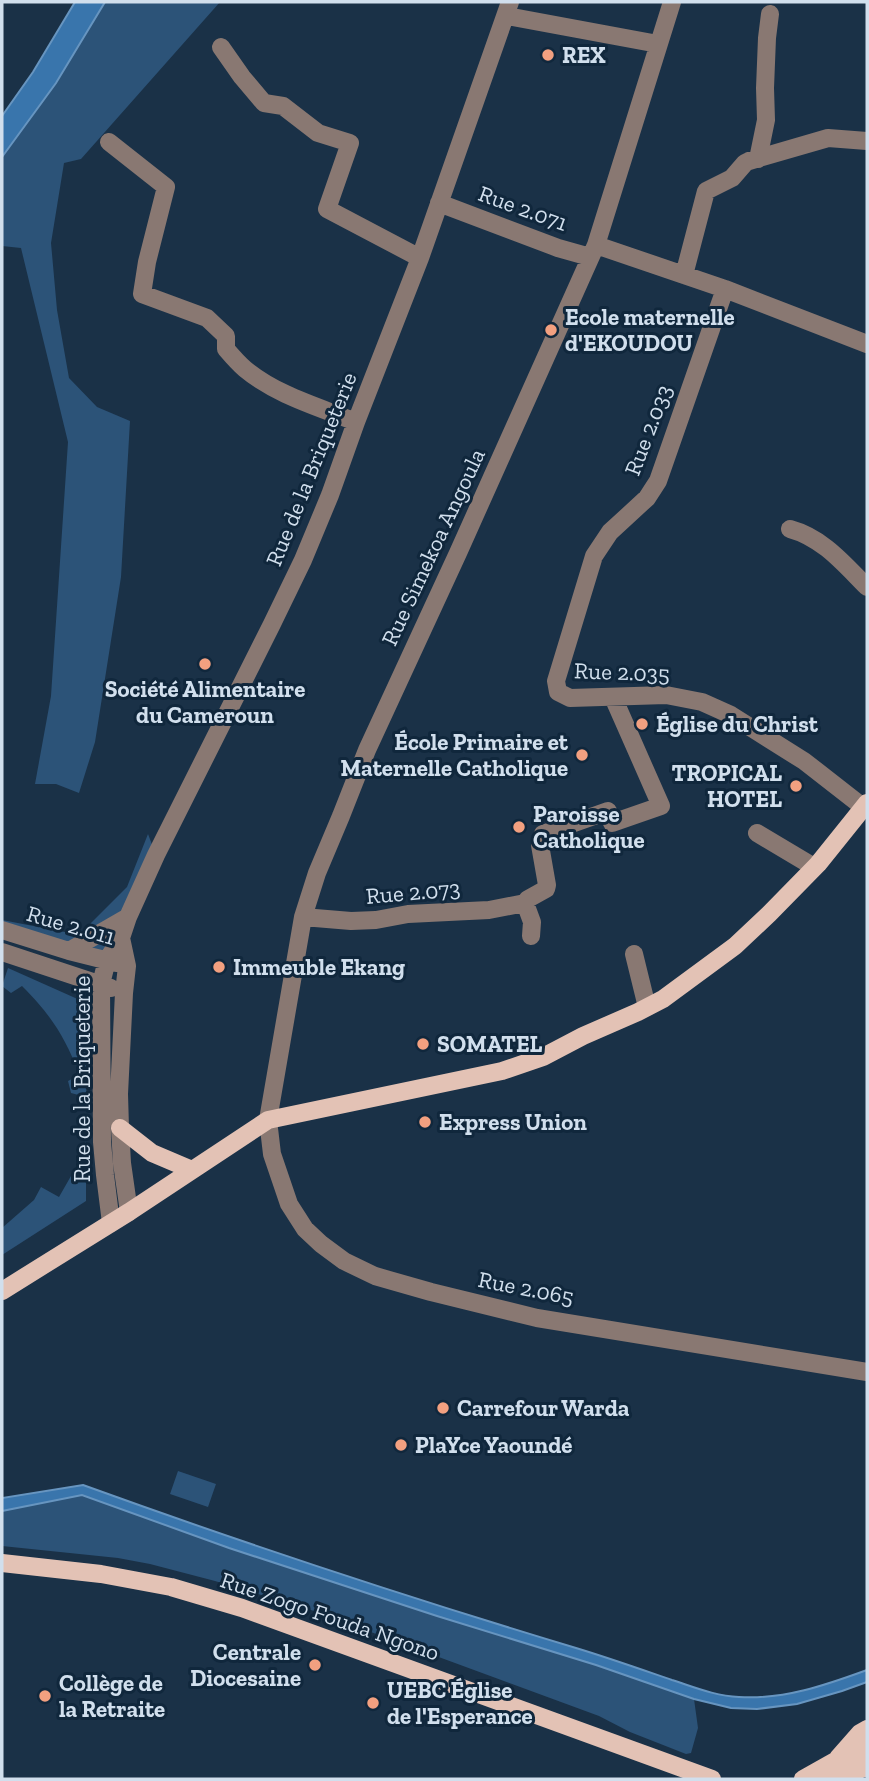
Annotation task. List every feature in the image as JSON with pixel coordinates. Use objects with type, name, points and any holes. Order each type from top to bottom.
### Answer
[{"type":"main road","points":[[2,1291],[130,1212],[268,1120],[502,1071],[543,1057],[663,999],[735,946],[769,914],[814,867],[865,805]]},
{"type":"main road","points":[[120,1128],[152,1153],[192,1170]]},
{"type":"main road","name":"Rue Zogo Fouda Ngono","points":[[2,1563],[101,1574],[171,1587],[242,1608],[712,1779]]},
{"type":"main road","points":[[835,1761],[867,1728]]},
{"type":"main road","points":[[803,1779],[835,1761],[867,1748]]},
{"type":"main road","points":[[811,1779],[867,1768]]},
{"type":"street","name":"Rue Simekoa Angoula","points":[[268,1120],[303,917],[317,873],[367,750],[593,251],[672,2]]},
{"type":"street","points":[[509,9],[658,44]]},
{"type":"street","name":"Rue de la Briqueterie","points":[[111,1223],[103,1142],[101,1011],[101,984],[107,960],[121,938],[156,855],[303,560],[420,258],[509,9]]},
{"type":"street","points":[[758,159],[766,120],[765,88],[770,14]]},
{"type":"street","points":[[222,47],[264,103],[283,106],[318,133],[350,143],[327,208],[420,258]]},
{"type":"street","points":[[684,275],[706,191],[732,178],[745,163],[828,138],[867,141]]},
{"type":"street","points":[[109,142],[166,187],[147,262],[142,294],[207,318],[226,336],[226,349],[244,368],[266,384],[356,422]]},
{"type":"street","name":"Rue 2.071","points":[[439,203],[558,248],[593,251],[684,275],[867,344]]},
{"type":"street","name":"Rue 2.033","points":[[558,692],[556,681],[594,556],[610,532],[647,498],[657,481],[725,289]]},
{"type":"street","points":[[790,529],[805,533],[825,547],[867,587]]},
{"type":"street","name":"Rue 2.035","points":[[558,692],[570,698],[666,695],[702,702],[731,715],[804,761],[865,805]]},
{"type":"street","points":[[531,936],[526,903],[528,899],[546,889],[547,885],[540,845],[543,834],[608,811],[612,822],[661,806],[613,697]]},
{"type":"street","points":[[757,833],[814,867]]},
{"type":"street","name":"Rue 2.073","points":[[303,917],[376,920],[408,914],[489,910],[526,903]]},
{"type":"street","points":[[69,951],[128,917]]},
{"type":"street","name":"Rue 2.011","points":[[2,930],[127,967]]},
{"type":"street","name":"Rue de la Briqueterie","points":[[121,938],[127,967],[119,1094],[120,1128],[125,1189],[130,1212]]},
{"type":"street","name":"Rue 2.011","points":[[2,951],[124,993]]},
{"type":"street","points":[[634,954],[647,1007]]},
{"type":"street","points":[[60,971],[89,993],[101,1011]]},
{"type":"street","name":"Rue 2.065","points":[[268,1120],[272,1154],[289,1204],[306,1229],[321,1244],[344,1261],[374,1276],[537,1318],[867,1371]]},
{"type":"shaded area","points":[[75,2],[105,2],[56,83],[2,157],[2,116],[33,72]]},
{"type":"shaded area","points":[[105,2],[220,2],[81,159],[64,163],[51,243],[57,310],[69,378],[97,407],[130,421],[121,577],[95,742],[79,793],[56,784],[35,784],[51,696],[68,442],[21,248],[2,246],[2,157],[56,83]]},
{"type":"shaded area","points":[[148,834],[156,855],[107,960],[2,930],[2,920],[70,933],[84,930],[127,887]]},
{"type":"shaded area","points":[[8,968],[91,1005],[86,1097],[71,1093],[68,1081],[80,1075],[63,1038],[49,1017],[22,986],[11,993],[2,986]]},
{"type":"shaded area","points":[[86,1141],[86,1201],[2,1255],[2,1228],[34,1200],[41,1187],[59,1197],[71,1176],[75,1177]]},
{"type":"shaded area","points":[[178,1471],[216,1484],[208,1507],[170,1494]]},
{"type":"shaded area","points":[[83,1485],[328,1570],[713,1693],[755,1697],[788,1694],[867,1670],[867,1682],[797,1704],[757,1709],[731,1708],[694,1699],[229,1548],[82,1495],[2,1511],[2,1498]]},
{"type":"shaded area","points":[[82,1495],[229,1548],[694,1699],[698,1728],[691,1753],[686,1754],[630,1732],[599,1716],[311,1610],[215,1581],[118,1558],[2,1546],[2,1511]]},
{"type":"place","name":"REX","points":[[548,55]]},
{"type":"place","name":"Ecole maternelle d'EKOUDOU","points":[[551,330]]},
{"type":"place","name":"Société Alimentaire du Cameroun","points":[[205,664]]},
{"type":"place","name":"Église du Christ","points":[[642,724]]},
{"type":"place","name":"École Primaire et Maternelle Catholique","points":[[582,755]]},
{"type":"place","name":"TROPICAL HOTEL","points":[[796,786]]},
{"type":"place","name":"Paroisse Catholique","points":[[519,827]]},
{"type":"place","name":"Immeuble Ekang","points":[[219,967]]},
{"type":"place","name":"SOMATEL","points":[[423,1044]]},
{"type":"place","name":"Express Union","points":[[425,1122]]},
{"type":"place","name":"Carrefour Warda","points":[[443,1408]]},
{"type":"place","name":"PlaYce Yaoundé","points":[[401,1445]]},
{"type":"place","name":"Centrale Diocesaine","points":[[315,1665]]},
{"type":"place","name":"Collège de la Retraite","points":[[45,1696]]},
{"type":"place","name":"UEBC Église de l'Esperance","points":[[373,1703]]}]
